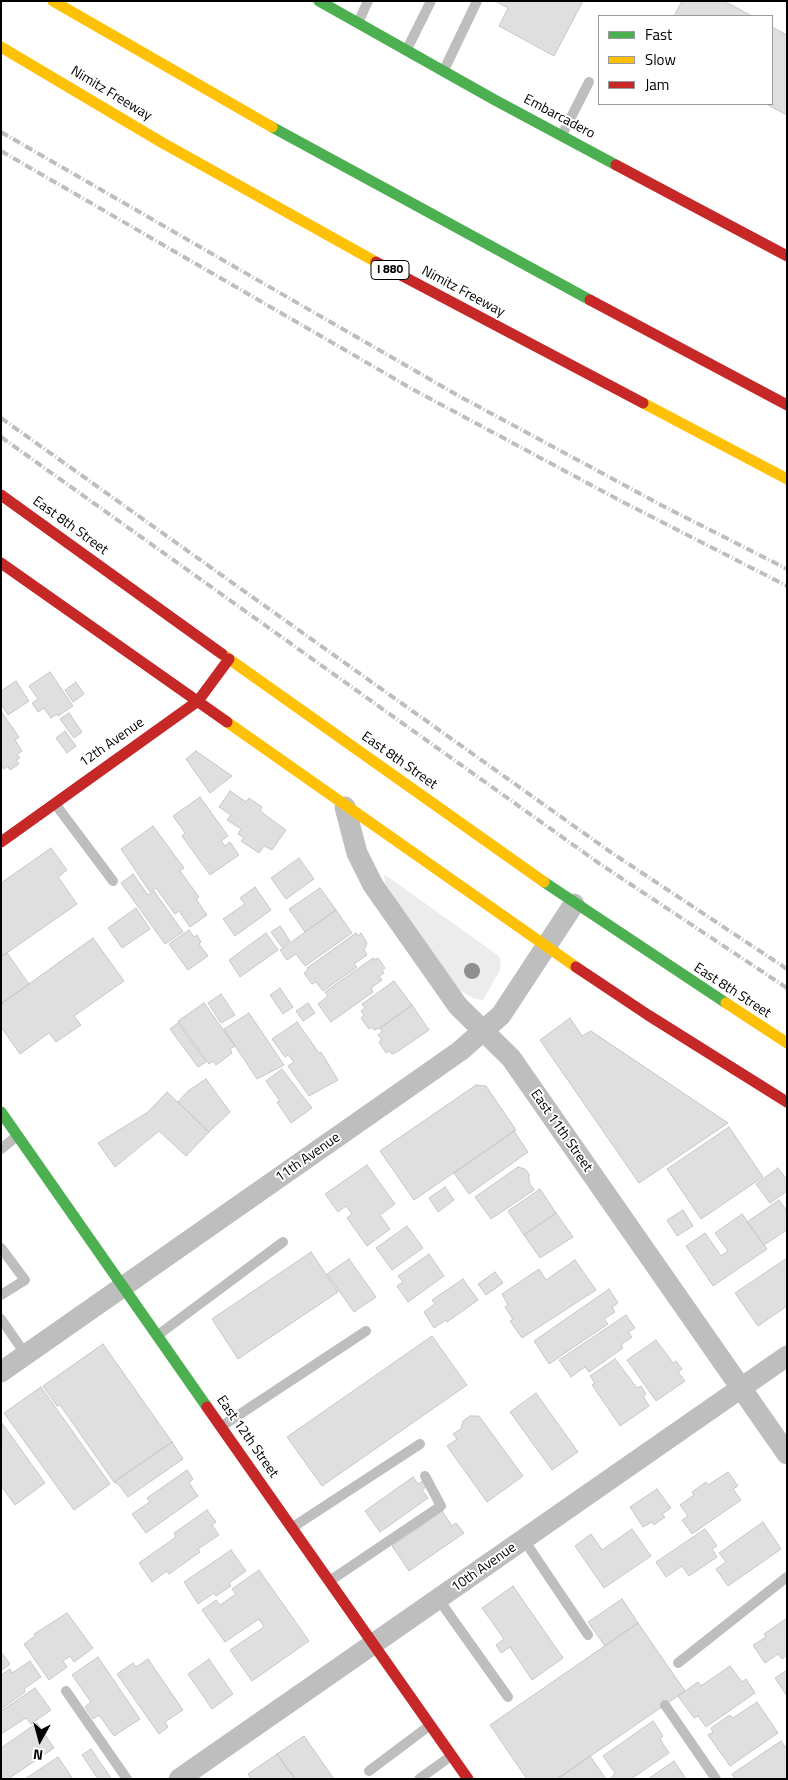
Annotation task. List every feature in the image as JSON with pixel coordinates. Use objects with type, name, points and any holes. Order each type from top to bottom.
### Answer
[{"type":"main road","points":[[53,1],[206,90],[485,245],[785,403]]},
{"type":"main road","name":"Embarcadero","points":[[319,1],[562,136],[787,256]]},
{"type":"main road","name":"Nimitz Freeway","points":[[1,46],[161,142],[383,266],[787,479]]},
{"type":"main road","name":"East 8th Street","points":[[1,494],[229,659],[574,904],[787,1043]]},
{"type":"main road","points":[[1,563],[545,946],[648,1015],[787,1102]]},
{"type":"main road","name":"12th Avenue","points":[[1,842],[54,802],[198,701],[229,659]]},
{"type":"main road","name":"East 12th Street","points":[[1,1112],[468,1779]]},
{"type":"street","name":"East 11th Street","points":[[345,807],[357,853],[373,885],[458,1006],[510,1058],[787,1454]]},
{"type":"street","name":"11th Avenue","points":[[1,1372],[460,1051],[501,1015],[574,904]]},
{"type":"street","name":"10th Avenue","points":[[179,1779],[439,1600],[787,1356]]},
{"type":"lane","points":[[358,23],[368,1]]},
{"type":"lane","points":[[406,50],[431,1]]},
{"type":"lane","points":[[444,71],[477,1]]},
{"type":"lane","points":[[562,136],[590,82]]},
{"type":"lane","points":[[54,802],[113,881]]},
{"type":"lane","points":[[1,1149],[17,1136]]},
{"type":"lane","points":[[157,1335],[283,1242]]},
{"type":"lane","points":[[1,1248],[25,1280],[1,1295]]},
{"type":"lane","points":[[1,1319],[26,1355]]},
{"type":"lane","points":[[221,1427],[366,1331]]},
{"type":"lane","points":[[292,1527],[420,1444]]},
{"type":"lane","points":[[330,1581],[441,1506],[425,1476]]},
{"type":"lane","points":[[524,1540],[588,1635]]},
{"type":"lane","points":[[678,1663],[787,1577]]},
{"type":"lane","points":[[439,1600],[508,1697]]},
{"type":"lane","points":[[66,1692],[127,1779]]},
{"type":"lane","points":[[665,1706],[716,1779]]},
{"type":"lane","points":[[369,1771],[430,1725]]},
{"type":"lane","points":[[419,1779],[451,1755]]},
{"type":"shaded area","points":[[384,874],[499,956],[501,965],[499,972],[483,1000],[475,999],[454,987],[385,883]]},
{"type":"building","points":[[495,1],[583,1],[554,56],[499,26],[508,8]]},
{"type":"building","points":[[682,1],[724,1],[750,15],[675,15]]},
{"type":"building","points":[[773,28],[787,35],[787,115],[768,105],[773,105]]},
{"type":"building","points":[[50,672],[73,706],[58,716],[57,714],[51,718],[44,708],[38,712],[32,703],[38,699],[29,686]]},
{"type":"building","points":[[16,681],[29,701],[8,715],[1,704],[1,691]]},
{"type":"building","points":[[76,682],[84,694],[73,702],[65,690]]},
{"type":"building","points":[[1,711],[19,737],[15,740],[22,751],[17,755],[20,758],[16,760],[19,764],[10,770],[8,766],[4,769],[1,765]]},
{"type":"building","points":[[69,713],[82,732],[74,738],[60,719]]},
{"type":"building","points":[[65,731],[76,746],[67,753],[56,738]]},
{"type":"building","points":[[196,751],[232,776],[210,793],[186,759]]},
{"type":"building","points":[[230,791],[246,802],[249,798],[262,807],[260,811],[286,830],[272,850],[264,846],[259,853],[241,841],[244,838],[238,834],[241,829],[227,820],[231,815],[219,807]]},
{"type":"building","points":[[200,797],[228,836],[221,841],[225,846],[230,842],[239,855],[210,875],[182,836],[185,833],[173,816]]},
{"type":"building","points":[[153,826],[184,868],[180,871],[199,897],[196,899],[207,915],[190,927],[179,911],[175,914],[156,888],[150,892],[121,849]]},
{"type":"building","points":[[51,848],[67,870],[58,877],[77,904],[1,957],[1,883]]},
{"type":"building","points":[[299,858],[314,879],[286,899],[271,878]]},
{"type":"building","points":[[133,874],[148,895],[154,891],[183,932],[165,944],[121,883]]},
{"type":"building","points":[[255,887],[271,910],[235,936],[223,919],[245,904],[240,898]]},
{"type":"building","points":[[320,888],[336,910],[305,932],[289,909]]},
{"type":"building","points":[[136,908],[150,929],[122,948],[108,928]]},
{"type":"building","points":[[336,910],[352,933],[305,966],[296,954],[287,960],[280,950]]},
{"type":"building","points":[[280,926],[290,941],[282,947],[271,932]]},
{"type":"building","points":[[189,930],[194,937],[197,935],[201,942],[199,944],[208,956],[188,970],[169,944]]},
{"type":"building","points":[[266,933],[278,950],[240,977],[229,960]]},
{"type":"building","points":[[356,933],[358,936],[361,933],[367,943],[364,950],[367,955],[354,964],[357,967],[323,991],[316,982],[312,984],[304,973],[308,970],[307,968]]},
{"type":"building","points":[[93,938],[124,981],[74,1016],[81,1025],[56,1042],[49,1033],[20,1054],[1,1027],[1,1004]]},
{"type":"building","points":[[7,953],[29,984],[1,1004],[1,957]]},
{"type":"building","points":[[373,958],[375,960],[378,958],[385,968],[382,970],[384,973],[379,976],[382,980],[371,988],[373,992],[331,1022],[318,1004],[328,996],[325,992]]},
{"type":"building","points":[[394,981],[412,1005],[380,1028],[374,1030],[372,1027],[369,1029],[361,1018],[364,1015],[361,1011],[365,1008],[362,1004]]},
{"type":"building","points":[[280,988],[293,1007],[283,1014],[270,995]]},
{"type":"building","points":[[221,994],[235,1015],[221,1023],[208,1003]]},
{"type":"building","points":[[204,1003],[235,1046],[230,1049],[232,1053],[216,1065],[213,1061],[209,1064],[178,1021]]},
{"type":"building","points":[[308,1003],[315,1013],[303,1021],[296,1011]]},
{"type":"building","points":[[412,1005],[429,1030],[397,1052],[392,1054],[389,1051],[386,1053],[379,1042],[382,1040],[378,1035],[382,1032],[380,1028]]},
{"type":"building","points":[[249,1013],[284,1065],[257,1079],[224,1029]]},
{"type":"building","points":[[570,1018],[582,1036],[591,1031],[728,1123],[639,1183],[540,1040]]},
{"type":"building","points":[[297,1022],[319,1053],[321,1052],[338,1080],[309,1096],[288,1066],[294,1062],[288,1055],[285,1057],[272,1039]]},
{"type":"building","points":[[178,1023],[206,1062],[198,1067],[170,1029]]},
{"type":"building","points":[[282,1069],[312,1108],[291,1123],[277,1102],[280,1101],[266,1081]]},
{"type":"building","points":[[206,1079],[230,1112],[209,1132],[178,1102],[188,1091]]},
{"type":"building","points":[[476,1085],[486,1086],[516,1130],[414,1200],[380,1151]]},
{"type":"building","points":[[167,1092],[209,1132],[186,1156],[159,1131],[115,1167],[98,1143],[148,1112]]},
{"type":"building","points":[[729,1127],[763,1177],[701,1219],[667,1169]]},
{"type":"building","points":[[514,1131],[528,1152],[469,1194],[454,1173]]},
{"type":"building","points":[[367,1165],[395,1204],[380,1215],[390,1229],[367,1246],[347,1218],[352,1214],[346,1206],[338,1212],[325,1194]]},
{"type":"building","points":[[518,1167],[525,1169],[529,1174],[529,1182],[534,1190],[491,1219],[475,1197]]},
{"type":"building","points":[[778,1168],[787,1180],[787,1191],[770,1203],[756,1184]]},
{"type":"building","points":[[445,1187],[454,1200],[438,1212],[429,1198]]},
{"type":"building","points":[[540,1189],[556,1213],[524,1235],[508,1211]]},
{"type":"building","points":[[779,1200],[787,1211],[787,1230],[764,1245],[747,1222]]},
{"type":"building","points":[[683,1210],[693,1226],[677,1236],[667,1220]]},
{"type":"building","points":[[556,1213],[573,1237],[540,1258],[524,1235]]},
{"type":"building","points":[[742,1214],[767,1249],[713,1286],[686,1246],[705,1233],[721,1256],[728,1251],[715,1233]]},
{"type":"building","points":[[407,1226],[423,1248],[392,1270],[376,1248]]},
{"type":"building","points":[[311,1252],[338,1292],[238,1359],[212,1319]]},
{"type":"building","points":[[429,1254],[444,1276],[408,1302],[397,1286],[403,1282],[398,1276]]},
{"type":"building","points":[[787,1258],[787,1306],[758,1326],[735,1293]]},
{"type":"building","points":[[349,1259],[376,1297],[354,1312],[327,1274]]},
{"type":"building","points":[[575,1260],[596,1290],[522,1338],[510,1321],[513,1319],[505,1307],[508,1305],[502,1294],[539,1269],[546,1280]]},
{"type":"building","points":[[495,1272],[503,1283],[486,1295],[478,1284]]},
{"type":"building","points":[[463,1279],[478,1300],[447,1322],[446,1320],[434,1328],[424,1312],[435,1304],[432,1300]]},
{"type":"building","points":[[609,1289],[618,1303],[612,1307],[615,1312],[604,1319],[608,1324],[549,1364],[534,1341]]},
{"type":"building","points":[[626,1315],[635,1328],[628,1332],[632,1337],[621,1345],[623,1348],[589,1372],[585,1367],[571,1377],[559,1360]]},
{"type":"building","points":[[432,1336],[467,1385],[322,1486],[287,1437]]},
{"type":"building","points":[[656,1340],[673,1363],[676,1361],[682,1369],[678,1372],[685,1381],[656,1401],[627,1360]]},
{"type":"building","points":[[103,1344],[172,1442],[114,1482],[60,1405],[57,1406],[43,1386]]},
{"type":"building","points":[[615,1359],[637,1388],[641,1386],[646,1394],[643,1396],[649,1406],[620,1426],[592,1385],[595,1383],[590,1376]]},
{"type":"building","points":[[41,1387],[110,1484],[74,1510],[4,1413]]},
{"type":"building","points":[[536,1393],[578,1452],[552,1470],[510,1412]]},
{"type":"building","points":[[470,1416],[479,1416],[523,1476],[487,1502],[447,1446],[457,1439],[453,1434],[461,1429],[463,1421]]},
{"type":"building","points":[[2,1423],[45,1483],[15,1505],[1,1486]]},
{"type":"building","points":[[172,1442],[183,1459],[128,1497],[119,1485],[114,1482]]},
{"type":"building","points":[[187,1470],[193,1479],[189,1483],[198,1496],[146,1533],[132,1514],[150,1502],[147,1498]]},
{"type":"building","points":[[728,1472],[738,1486],[733,1489],[741,1500],[692,1534],[682,1520],[688,1516],[680,1505],[694,1495],[692,1492],[706,1482],[708,1485]]},
{"type":"building","points":[[413,1477],[418,1484],[423,1481],[427,1486],[422,1490],[428,1498],[380,1532],[365,1511]]},
{"type":"building","points":[[657,1489],[671,1508],[662,1514],[665,1517],[654,1525],[652,1522],[643,1527],[630,1507]]},
{"type":"building","points":[[207,1510],[216,1522],[212,1525],[219,1535],[198,1549],[200,1552],[169,1574],[167,1571],[152,1582],[139,1563],[176,1537],[174,1533]]},
{"type":"building","points":[[442,1511],[452,1526],[456,1523],[464,1533],[409,1571],[392,1546]]},
{"type":"building","points":[[763,1522],[781,1549],[728,1586],[716,1569],[726,1562],[719,1553]]},
{"type":"building","points":[[632,1529],[651,1556],[604,1588],[575,1546],[591,1534],[602,1550]]},
{"type":"building","points":[[705,1529],[717,1546],[712,1549],[717,1557],[689,1576],[682,1566],[666,1577],[656,1562]]},
{"type":"building","points":[[231,1550],[246,1571],[229,1583],[231,1586],[216,1596],[214,1593],[198,1604],[184,1582]]},
{"type":"building","points":[[259,1570],[309,1641],[252,1681],[230,1650],[264,1627],[259,1619],[225,1642],[202,1610],[216,1600],[220,1605],[236,1594],[232,1589]]},
{"type":"building","points":[[513,1586],[563,1658],[532,1680],[510,1647],[501,1653],[496,1645],[504,1639],[482,1608]]},
{"type":"building","points":[[622,1599],[638,1623],[605,1646],[588,1622]]},
{"type":"building","points":[[67,1613],[93,1648],[74,1662],[70,1656],[63,1661],[67,1667],[49,1680],[24,1644],[35,1636],[34,1634]]},
{"type":"building","points":[[787,1618],[787,1655],[782,1659],[778,1654],[765,1663],[753,1645],[766,1637],[764,1634]]},
{"type":"building","points":[[638,1623],[685,1691],[557,1779],[527,1779],[490,1725]]},
{"type":"building","points":[[1,1652],[10,1664],[1,1671]]},
{"type":"building","points":[[98,1657],[140,1719],[114,1736],[99,1715],[93,1719],[85,1707],[91,1702],[72,1675]]},
{"type":"building","points":[[148,1659],[183,1710],[165,1722],[168,1727],[159,1734],[117,1674],[133,1663],[136,1667]]},
{"type":"building","points":[[209,1659],[233,1694],[212,1709],[188,1674]]},
{"type":"building","points":[[30,1661],[41,1677],[24,1689],[25,1692],[1,1709],[1,1675],[10,1669],[12,1673]]},
{"type":"building","points":[[730,1666],[742,1682],[746,1679],[755,1693],[706,1727],[698,1716],[694,1718],[678,1696],[698,1682],[701,1686]]},
{"type":"building","points":[[787,1670],[787,1696],[775,1678]]},
{"type":"building","points":[[35,1688],[51,1710],[31,1724],[26,1718],[1,1734],[1,1711]]},
{"type":"building","points":[[757,1702],[778,1733],[730,1766],[708,1735],[713,1732],[711,1728],[730,1715],[733,1718]]},
{"type":"building","points":[[653,1721],[663,1736],[660,1739],[669,1753],[631,1779],[610,1779],[615,1773],[603,1756]]},
{"type":"building","points":[[37,1723],[54,1748],[8,1779],[4,1779],[1,1775],[1,1748]]},
{"type":"building","points":[[304,1736],[334,1779],[295,1779],[277,1754]]},
{"type":"building","points":[[781,1741],[787,1749],[787,1779],[735,1779],[732,1774]]},
{"type":"building","points":[[91,1749],[111,1778],[98,1779],[82,1755]]},
{"type":"building","points":[[277,1754],[295,1779],[251,1779],[248,1774]]},
{"type":"building","points":[[590,1756],[606,1779],[557,1779]]},
{"type":"building","points":[[58,1757],[73,1779],[25,1779]]},
{"type":"building","points":[[674,1761],[686,1779],[648,1779]]},
{"type":"railway","points":[[1,132],[457,395],[663,506],[787,569]]},
{"type":"railway","points":[[1,151],[414,390],[619,500],[787,586]]},
{"type":"railway","points":[[1,418],[609,851],[787,969]]},
{"type":"railway","points":[[1,437],[600,864],[787,988]]},
{"type":"traffic: fast","points":[[319,1],[493,99],[616,165]]},
{"type":"traffic: fast","points":[[272,127],[590,300]]},
{"type":"traffic: fast","points":[[544,882],[726,1003]]},
{"type":"traffic: fast","points":[[1,1112],[207,1407]]},
{"type":"traffic: slow","points":[[53,1],[272,127]]},
{"type":"traffic: slow","points":[[1,47],[161,142],[376,262]]},
{"type":"traffic: slow","points":[[643,403],[787,479]]},
{"type":"traffic: slow","points":[[222,654],[544,882]]},
{"type":"traffic: slow","points":[[227,722],[576,967]]},
{"type":"traffic: slow","points":[[726,1003],[787,1043]]},
{"type":"traffic: jam","points":[[616,165],[787,256]]},
{"type":"traffic: jam","points":[[376,262],[643,403]]},
{"type":"traffic: jam","points":[[590,300],[787,405]]},
{"type":"traffic: jam","points":[[1,495],[222,654]]},
{"type":"traffic: jam","points":[[1,563],[227,722]]},
{"type":"traffic: jam","points":[[1,842],[198,701],[229,659]]},
{"type":"traffic: jam","points":[[576,967],[648,1015],[787,1102]]},
{"type":"traffic: jam","points":[[207,1407],[468,1779]]}]
